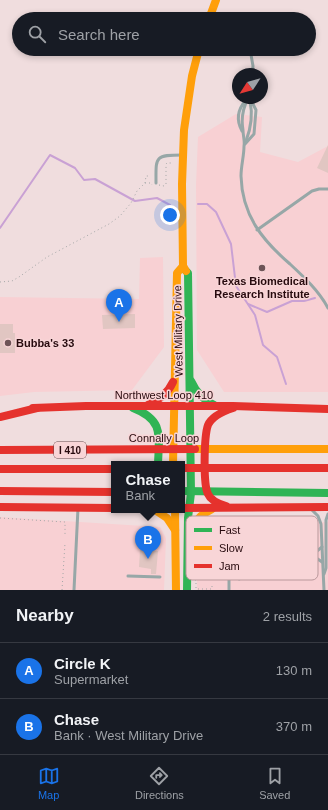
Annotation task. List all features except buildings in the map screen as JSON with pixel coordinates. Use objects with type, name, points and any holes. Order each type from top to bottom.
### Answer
[{"type":"main road","points":[[213,12],[216,0]]},
{"type":"main road","name":"West Military Drive","points":[[186,508],[191,493],[190,378],[188,273],[183,266],[182,155],[189,92],[197,56]]},
{"type":"main road","name":"West Military Drive","points":[[173,461],[177,273],[183,266]]},
{"type":"main road","points":[[145,406],[157,401],[166,394],[172,384],[174,374]]},
{"type":"main road","points":[[190,378],[193,386],[200,396],[208,403],[218,406]]},
{"type":"main road","name":"Northwest Loop 410","points":[[0,411],[69,406],[282,406],[328,409]]},
{"type":"main road","points":[[128,406],[145,412],[154,420],[158,432],[158,461]]},
{"type":"main road","points":[[235,508],[218,504],[210,497],[207,491],[206,436],[208,426],[214,417],[239,406]]},
{"type":"main road","points":[[0,417],[37,408]]},
{"type":"main road","name":"Connally Loop","points":[[0,450],[328,449]]},
{"type":"main road","points":[[185,468],[328,468]]},
{"type":"main road","name":"I 410","points":[[0,469],[111,469]]},
{"type":"main road","points":[[0,491],[111,492]]},
{"type":"main road","points":[[185,492],[227,491],[328,493]]},
{"type":"main road","points":[[0,507],[111,508]]},
{"type":"main road","points":[[186,508],[328,507]]},
{"type":"main road","points":[[201,516],[214,508]]},
{"type":"main road","points":[[160,513],[174,526],[176,533]]},
{"type":"main road","points":[[175,513],[176,590]]},
{"type":"lane","points":[[251,56],[253,68]]},
{"type":"lane","points":[[245,104],[243,107],[244,144],[241,176],[244,196],[250,216],[257,230],[275,251],[314,287],[328,308]]},
{"type":"lane","points":[[244,144],[250,130],[250,104]]},
{"type":"lane","points":[[156,183],[157,159],[167,155],[182,155]]},
{"type":"lane","points":[[257,230],[312,191],[319,188],[328,189]]},
{"type":"lane","points":[[74,590],[78,508]]},
{"type":"lane","points":[[309,508],[315,512],[317,516]]},
{"type":"lane","points":[[324,574],[327,552],[326,520],[328,514]]},
{"type":"lane","points":[[318,517],[322,547],[324,590]]},
{"type":"lane","points":[[318,550],[322,547]]},
{"type":"lane","points":[[318,559],[322,562]]},
{"type":"lane","points":[[128,576],[160,578]]},
{"type":"lane","points":[[229,580],[229,590]]},
{"type":"path","points":[[145,183],[151,183],[151,185],[165,185],[166,164],[172,163]]},
{"type":"path","points":[[0,282],[12,281],[47,258],[109,224],[120,216],[131,203],[136,193],[145,183],[146,176],[156,176]]},
{"type":"path","points":[[0,518],[65,522],[65,535]]},
{"type":"path","points":[[62,590],[65,543]]},
{"type":"path","points":[[193,580],[196,580],[196,589],[212,589],[212,586]]},
{"type":"shaded area","name":"Texas Biomedical Research Institute","points":[[236,114],[262,117],[260,152],[298,162],[328,146],[328,392],[224,392],[197,350],[196,185],[198,137]]},
{"type":"shaded area","points":[[163,257],[164,347],[132,390],[34,392],[0,396],[0,297],[139,299],[140,258]]},
{"type":"shaded area","points":[[0,517],[160,527],[166,538],[164,590],[0,590]]},
{"type":"shaded area","points":[[318,522],[328,522],[328,590],[197,590],[197,580],[318,580]]},
{"type":"waterway","points":[[0,228],[50,155],[75,168],[84,180],[95,179],[135,201],[157,198],[170,205]]},
{"type":"waterway","points":[[198,204],[207,204],[216,212],[231,244],[236,286],[255,315],[263,345],[277,357],[286,384]]},
{"type":"waterway","points":[[248,304],[267,312],[292,301],[304,301],[315,298]]},
{"type":"traffic: fast","points":[[186,271],[188,273],[191,493],[188,516]]},
{"type":"traffic: fast","points":[[191,381],[200,395],[206,401],[214,405]]},
{"type":"traffic: fast","points":[[133,408],[143,413],[155,423],[159,437],[158,461]]},
{"type":"traffic: fast","points":[[185,491],[328,493]]},
{"type":"traffic: fast","points":[[187,580],[187,590]]},
{"type":"traffic: slow","points":[[212,12],[216,0]]},
{"type":"traffic: slow","points":[[186,271],[183,266],[182,184],[184,130],[192,76],[197,56]]},
{"type":"traffic: slow","points":[[173,461],[177,273],[183,266]]},
{"type":"traffic: slow","points":[[195,449],[328,449]]},
{"type":"traffic: slow","points":[[200,516],[212,509]]},
{"type":"traffic: slow","points":[[160,513],[167,518],[175,530]]},
{"type":"traffic: slow","points":[[175,513],[176,590]]},
{"type":"traffic: jam","points":[[148,405],[163,396],[169,390],[173,382]]},
{"type":"traffic: jam","points":[[33,408],[86,406],[233,406],[328,409]]},
{"type":"traffic: jam","points":[[0,417],[37,408]]},
{"type":"traffic: jam","points":[[226,506],[213,500],[209,496],[206,489],[206,439],[208,425],[212,419],[222,412],[233,408]]},
{"type":"traffic: jam","points":[[0,450],[195,449]]},
{"type":"traffic: jam","points":[[185,468],[328,468]]},
{"type":"traffic: jam","points":[[0,469],[111,469]]},
{"type":"traffic: jam","points":[[0,491],[111,492]]},
{"type":"traffic: jam","points":[[0,507],[111,508]]},
{"type":"traffic: jam","points":[[185,508],[328,507]]},
{"type":"place","name":"Texas Biomedical Research Institute","points":[[262,268]]},
{"type":"place","name":"Circle K","points":[[119,322]]},
{"type":"place","name":"Bubba's 33","points":[[8,343]]},
{"type":"place","name":"Chase","points":[[148,559]]}]
